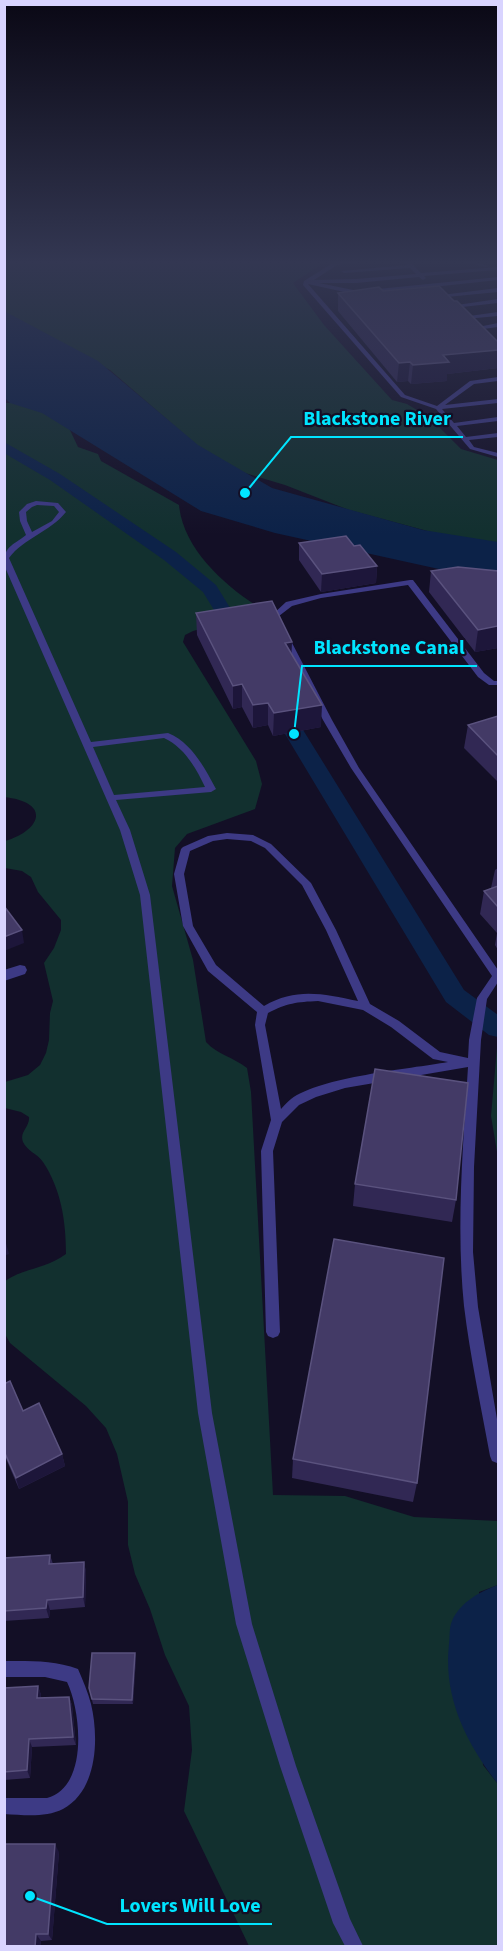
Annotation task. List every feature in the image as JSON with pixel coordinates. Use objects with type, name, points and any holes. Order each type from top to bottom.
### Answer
[{"type":"street","points":[[4,976],[20,970]]},
{"type":"lane","points":[[364,352],[403,396],[438,408],[498,401]]},
{"type":"lane","points":[[438,408],[472,382],[498,379]]},
{"type":"lane","points":[[438,408],[472,448],[486,453],[498,453]]},
{"type":"lane","points":[[452,424],[498,419]]},
{"type":"lane","points":[[464,439],[498,435]]},
{"type":"lane","points":[[30,536],[23,520],[22,511],[26,506],[47,503],[62,508],[63,512],[59,518],[12,549],[5,558],[125,830],[145,895],[206,1413],[244,1624],[288,1766],[342,1923],[354,1947]]},
{"type":"lane","points":[[497,1456],[471,1307],[467,1252],[472,1062],[482,999],[498,976],[465,924],[356,768],[324,716],[275,616],[289,604],[321,596],[410,582],[481,675],[492,683],[498,683]]},
{"type":"lane","points":[[88,745],[165,735],[175,738],[204,774],[211,789],[111,798]]},
{"type":"lane","points":[[263,1011],[212,968],[188,926],[179,874],[181,860],[186,849],[211,838],[227,836],[253,838],[268,846],[306,883],[331,930],[366,1007]]},
{"type":"lane","points":[[273,1332],[267,1151],[277,1120],[267,1058],[261,1038],[260,1024],[263,1011],[281,1001],[318,997],[366,1007],[395,1024],[437,1056],[472,1062]]},
{"type":"lane","points":[[277,1120],[295,1102],[313,1093],[345,1084],[472,1062]]},
{"type":"lane","points":[[4,1669],[45,1669],[72,1675],[79,1686],[87,1722],[84,1761],[80,1778],[70,1794],[51,1805],[4,1806]]},
{"type":"green space","points":[[75,352],[349,352],[392,400],[407,404],[430,418],[461,449],[498,460],[498,545],[446,536],[349,510],[214,460],[110,370]]},
{"type":"green space","points":[[4,403],[33,403],[69,428],[78,447],[98,454],[101,461],[179,505],[182,522],[198,553],[223,580],[265,611],[185,635],[183,642],[256,761],[262,784],[255,809],[187,834],[175,848],[172,886],[193,960],[206,1042],[247,1068],[251,1092],[273,1495],[345,1496],[414,1517],[498,1521],[498,1585],[479,1592],[483,1765],[498,1784],[498,1946],[249,1946],[184,1811],[192,1750],[189,1706],[165,1655],[150,1609],[135,1574],[128,1545],[128,1502],[117,1454],[106,1428],[86,1406],[10,1343],[5,1334],[5,1281],[66,1254],[63,1218],[54,1183],[43,1162],[23,1142],[22,1135],[29,1117],[21,1112],[5,1108],[5,1082],[28,1075],[40,1065],[46,1053],[53,1001],[44,963],[54,948],[61,930],[61,920],[38,892],[31,877],[22,871],[5,868],[5,841],[27,830],[36,817],[35,810],[29,804],[4,797]]},
{"type":"green space","points":[[498,1036],[498,1158],[491,1116]]},
{"type":"water","points":[[4,352],[81,352],[98,361],[198,445],[272,488],[423,530],[498,542],[498,582],[275,533],[201,511],[42,413],[10,403],[5,398]]},
{"type":"water","points":[[498,1585],[498,1784],[476,1752],[459,1718],[453,1701],[448,1664],[450,1626],[456,1614],[472,1598]]},
{"type":"building","points":[[389,352],[475,352],[443,355],[449,362],[413,365],[410,362],[399,363]]},
{"type":"building","points":[[346,536],[354,546],[360,545],[377,566],[322,574],[299,543]]},
{"type":"building","points":[[458,567],[498,571],[498,626],[478,630],[431,571]]},
{"type":"building","points":[[272,601],[292,642],[285,643],[322,705],[274,713],[268,703],[253,705],[242,684],[233,686],[196,613]]},
{"type":"building","points":[[498,716],[498,756],[468,725]]},
{"type":"building","points":[[498,886],[498,907],[484,891]]},
{"type":"building","points":[[4,906],[22,930],[4,937]]},
{"type":"building","points":[[375,1069],[468,1083],[456,1200],[355,1184]]},
{"type":"building","points":[[334,1239],[444,1258],[417,1483],[293,1459]]},
{"type":"building","points":[[10,1381],[23,1411],[39,1403],[62,1454],[16,1478],[4,1451],[4,1384]]},
{"type":"building","points":[[50,1555],[49,1564],[84,1562],[83,1597],[47,1600],[46,1608],[4,1611],[4,1558]]},
{"type":"building","points":[[92,1653],[135,1653],[132,1700],[92,1699],[89,1688]]},
{"type":"building","points":[[38,1686],[37,1698],[69,1697],[73,1737],[29,1739],[27,1770],[4,1772],[4,1688]]},
{"type":"building","points":[[4,1844],[55,1844],[48,1934],[36,1934],[35,1947],[4,1947]]},
{"type":"waterway","points":[[4,446],[55,477],[170,556],[210,589],[239,637]]},
{"type":"waterway","points":[[277,704],[455,996],[498,1028]]},
{"type":"place","name":"Blackstone River","points":[[245,493]]},
{"type":"place","name":"Blackstone Canal","points":[[294,734]]},
{"type":"place","name":"Lovers Will Love","points":[[30,1896]]}]
